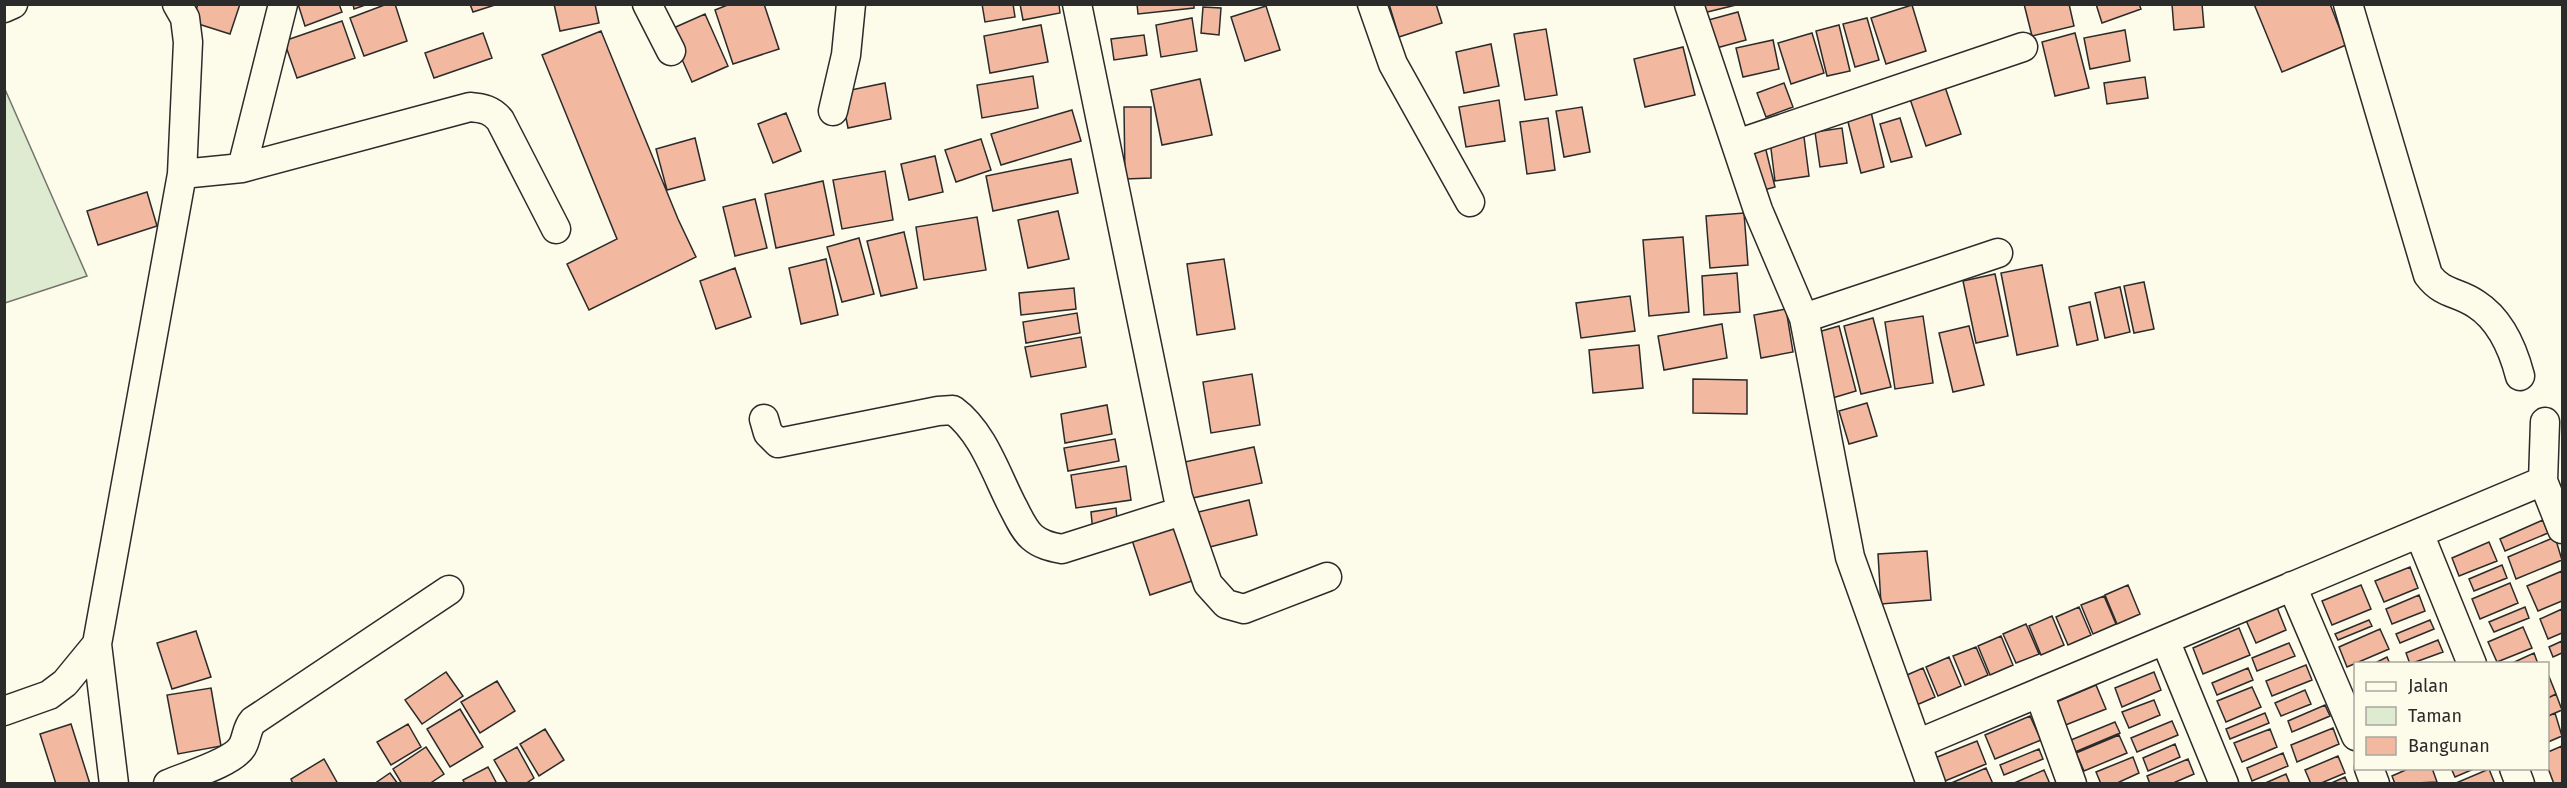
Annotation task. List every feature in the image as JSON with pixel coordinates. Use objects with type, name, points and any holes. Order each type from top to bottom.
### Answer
[{"type":"street","points":[[4,8],[13,4]]},
{"type":"street","points":[[177,4],[185,18],[209,172]]},
{"type":"street","points":[[114,783],[97,644],[209,172],[282,4]]},
{"type":"street","points":[[647,4],[671,51]]},
{"type":"street","points":[[833,111],[846,55],[851,4]]},
{"type":"street","points":[[1077,4],[1178,497],[1208,584],[1220,599],[1233,608],[1244,609],[1327,577]]},
{"type":"street","points":[[1372,4],[1393,64],[1470,202]]},
{"type":"street","points":[[1689,4],[1758,210],[1804,318],[1839,489],[1850,557],[1931,783]]},
{"type":"street","points":[[2349,4],[2428,275],[2437,286],[2476,304],[2490,316],[2514,353],[2520,376]]},
{"type":"street","points":[[1737,144],[2023,47]]},
{"type":"street","points":[[209,172],[470,107],[479,107],[495,113],[500,120],[556,229]]},
{"type":"street","points":[[1804,318],[1998,253]]},
{"type":"street","points":[[764,419],[768,432],[778,442],[953,410],[968,423],[980,441],[1020,521],[1032,537],[1044,545],[1062,549],[1182,511]]},
{"type":"street","points":[[2545,422],[2543,481],[2562,529]]},
{"type":"street","points":[[1917,744],[2543,481]]},
{"type":"street","points":[[2419,533],[2472,662]]},
{"type":"street","points":[[2292,586],[2354,734]]},
{"type":"street","points":[[175,781],[232,757],[242,747],[249,725],[253,721],[449,590]]},
{"type":"street","points":[[2166,640],[2224,783]]},
{"type":"street","points":[[4,711],[49,695],[65,683],[97,644]]},
{"type":"street","points":[[2039,693],[2072,783]]},
{"type":"green space","points":[[4,87],[87,276],[5,303],[4,303]]},
{"type":"building","points":[[198,4],[240,4],[230,34],[192,22]]},
{"type":"building","points":[[298,4],[339,4],[342,12],[305,26]]},
{"type":"building","points":[[353,4],[368,4],[354,9]]},
{"type":"building","points":[[387,4],[395,4],[407,41],[364,56],[350,18]]},
{"type":"building","points":[[470,4],[498,4],[473,12]]},
{"type":"building","points":[[554,4],[595,4],[599,23],[560,31]]},
{"type":"building","points":[[730,4],[764,4],[779,49],[733,64],[715,10]]},
{"type":"building","points":[[982,4],[1013,4],[1015,17],[985,22]]},
{"type":"building","points":[[1020,4],[1059,4],[1060,13],[1023,20]]},
{"type":"building","points":[[1137,4],[1194,4],[1194,8],[1138,14]]},
{"type":"building","points":[[1389,4],[1436,4],[1442,23],[1399,37]]},
{"type":"building","points":[[1697,4],[1740,4],[1699,14]]},
{"type":"building","points":[[2024,4],[2069,4],[2074,26],[2032,36]]},
{"type":"building","points":[[2096,4],[2139,4],[2141,9],[2102,23]]},
{"type":"building","points":[[2172,4],[2202,4],[2204,27],[2174,30]]},
{"type":"building","points":[[2254,4],[2330,4],[2346,45],[2282,72]]},
{"type":"building","points":[[1912,5],[1926,51],[1886,64],[1871,18]]},
{"type":"building","points":[[1266,6],[1280,50],[1245,61],[1231,17]]},
{"type":"building","points":[[1203,7],[1221,8],[1219,35],[1201,33]]},
{"type":"building","points":[[1738,12],[1746,40],[1709,50],[1701,22]]},
{"type":"building","points":[[705,14],[728,66],[692,82],[669,30]]},
{"type":"building","points":[[1192,18],[1197,51],[1161,57],[1156,25]]},
{"type":"building","points":[[1867,18],[1879,60],[1855,67],[1843,24]]},
{"type":"building","points":[[342,21],[355,58],[297,78],[284,41]]},
{"type":"building","points":[[1041,25],[1048,62],[990,73],[984,36]]},
{"type":"building","points":[[1839,25],[1850,71],[1827,76],[1816,31]]},
{"type":"building","points":[[1546,29],[1557,95],[1525,100],[1514,34]]},
{"type":"building","points":[[2125,30],[2130,61],[2090,69],[2084,38]]},
{"type":"building","points":[[601,31],[678,219],[696,257],[589,310],[567,264],[617,239],[542,55]]},
{"type":"building","points":[[483,33],[492,58],[434,78],[425,53]]},
{"type":"building","points":[[1812,33],[1824,73],[1791,84],[1778,43]]},
{"type":"building","points":[[2075,33],[2089,88],[2055,96],[2042,42]]},
{"type":"building","points":[[1144,35],[1147,55],[1114,60],[1111,39]]},
{"type":"building","points":[[1773,40],[1779,69],[1743,77],[1736,48]]},
{"type":"building","points":[[1491,44],[1499,86],[1464,93],[1456,52]]},
{"type":"building","points":[[1683,47],[1695,95],[1645,107],[1634,59]]},
{"type":"building","points":[[1033,76],[1038,108],[982,118],[977,85]]},
{"type":"building","points":[[2145,77],[2148,98],[2107,104],[2104,83]]},
{"type":"building","points":[[1200,79],[1212,135],[1162,145],[1151,90]]},
{"type":"building","points":[[885,83],[891,119],[848,128],[841,92]]},
{"type":"building","points":[[1784,83],[1793,107],[1766,117],[1757,93]]},
{"type":"building","points":[[1945,87],[1961,134],[1926,146],[1910,99]]},
{"type":"building","points":[[1499,100],[1505,141],[1466,147],[1459,107]]},
{"type":"building","points":[[1124,107],[1151,107],[1151,178],[1125,179]]},
{"type":"building","points":[[1582,107],[1590,152],[1564,157],[1556,111]]},
{"type":"building","points":[[1072,110],[1081,141],[1001,165],[991,134]]},
{"type":"building","points":[[1871,112],[1884,167],[1861,173],[1847,118]]},
{"type":"building","points":[[786,113],[801,151],[773,163],[758,124]]},
{"type":"building","points":[[1548,118],[1555,170],[1527,174],[1520,122]]},
{"type":"building","points":[[1900,118],[1912,157],[1891,162],[1880,124]]},
{"type":"building","points":[[1842,128],[1847,163],[1820,167],[1815,132]]},
{"type":"building","points":[[1804,137],[1809,176],[1775,181],[1770,141]]},
{"type":"building","points":[[695,138],[705,180],[667,190],[656,149]]},
{"type":"building","points":[[981,139],[991,170],[956,182],[945,150]]},
{"type":"building","points":[[1764,142],[1775,187],[1753,193],[1742,147]]},
{"type":"building","points":[[935,156],[943,192],[909,200],[901,164]]},
{"type":"building","points":[[1071,159],[1078,193],[993,211],[986,176]]},
{"type":"building","points":[[885,171],[893,220],[842,229],[833,180]]},
{"type":"building","points":[[823,181],[834,235],[776,248],[765,194]]},
{"type":"building","points":[[147,192],[157,226],[98,245],[87,211]]},
{"type":"building","points":[[755,199],[767,248],[735,256],[723,207]]},
{"type":"building","points":[[1058,211],[1069,259],[1028,268],[1018,220]]},
{"type":"building","points":[[1744,213],[1748,265],[1710,268],[1706,216]]},
{"type":"building","points":[[977,217],[986,270],[924,280],[916,227]]},
{"type":"building","points":[[904,232],[917,288],[881,296],[867,241]]},
{"type":"building","points":[[1683,237],[1689,312],[1649,316],[1643,240]]},
{"type":"building","points":[[859,238],[874,294],[842,302],[827,247]]},
{"type":"building","points":[[826,259],[838,315],[801,324],[789,268]]},
{"type":"building","points":[[1224,259],[1235,329],[1197,335],[1187,264]]},
{"type":"building","points":[[2042,265],[2058,346],[2017,355],[2001,273]]},
{"type":"building","points":[[735,268],[751,317],[716,329],[700,281]]},
{"type":"building","points":[[1737,273],[1740,312],[1704,315],[1702,276]]},
{"type":"building","points":[[1995,274],[2008,336],[1976,343],[1963,281]]},
{"type":"building","points":[[2144,282],[2154,329],[2134,333],[2124,286]]},
{"type":"building","points":[[2120,287],[2130,332],[2105,338],[2095,293]]},
{"type":"building","points":[[1074,288],[1076,309],[1021,315],[1019,293]]},
{"type":"building","points":[[1630,296],[1635,331],[1581,338],[1576,303]]},
{"type":"building","points":[[2090,302],[2098,340],[2077,345],[2069,307]]},
{"type":"building","points":[[1786,309],[1793,352],[1761,358],[1754,315]]},
{"type":"building","points":[[1077,313],[1080,333],[1026,343],[1023,322]]},
{"type":"building","points":[[1923,316],[1933,383],[1895,389],[1885,322]]},
{"type":"building","points":[[1873,318],[1891,387],[1861,394],[1844,326]]},
{"type":"building","points":[[1722,324],[1727,358],[1664,370],[1658,336]]},
{"type":"building","points":[[1839,326],[1856,391],[1829,399],[1811,334]]},
{"type":"building","points":[[1969,326],[1984,385],[1953,392],[1939,333]]},
{"type":"building","points":[[1081,337],[1086,367],[1031,377],[1025,347]]},
{"type":"building","points":[[1639,345],[1643,388],[1593,393],[1589,350]]},
{"type":"building","points":[[1252,374],[1260,425],[1211,433],[1203,382]]},
{"type":"building","points":[[1693,379],[1747,380],[1747,414],[1693,413]]},
{"type":"building","points":[[1867,403],[1877,436],[1849,444],[1839,411]]},
{"type":"building","points":[[1107,405],[1112,434],[1065,443],[1061,414]]},
{"type":"building","points":[[1115,439],[1119,461],[1068,471],[1064,448]]},
{"type":"building","points":[[1254,447],[1262,483],[1188,499],[1180,463]]},
{"type":"building","points":[[1126,466],[1131,500],[1076,508],[1071,475]]},
{"type":"building","points":[[1249,500],[1257,535],[1198,550],[1190,514]]},
{"type":"building","points":[[1116,508],[1118,530],[1093,533],[1091,512]]},
{"type":"building","points":[[2543,520],[2548,533],[2505,551],[2500,539]]},
{"type":"building","points":[[1173,524],[1192,581],[1150,595],[1131,537]]},
{"type":"building","points":[[2555,537],[2562,560],[2516,579],[2508,557]]},
{"type":"building","points":[[2489,542],[2497,561],[2459,576],[2452,558]]},
{"type":"building","points":[[1927,551],[1931,600],[1881,604],[1878,554]]},
{"type":"building","points":[[2502,565],[2507,578],[2474,591],[2469,579]]},
{"type":"building","points":[[2410,567],[2418,588],[2384,602],[2375,581]]},
{"type":"building","points":[[2562,571],[2562,601],[2538,611],[2527,586]]},
{"type":"building","points":[[2510,583],[2518,603],[2480,619],[2472,599]]},
{"type":"building","points":[[2128,585],[2140,614],[2117,624],[2105,595]]},
{"type":"building","points":[[2361,585],[2371,609],[2332,625],[2322,601]]},
{"type":"building","points":[[2419,595],[2425,611],[2392,624],[2386,609]]},
{"type":"building","points":[[2104,596],[2116,624],[2093,634],[2081,605]]},
{"type":"building","points":[[2276,605],[2286,630],[2256,643],[2245,618]]},
{"type":"building","points":[[2079,607],[2091,635],[2068,645],[2056,617]]},
{"type":"building","points":[[2525,607],[2529,618],[2494,632],[2489,622]]},
{"type":"building","points":[[2562,609],[2562,633],[2548,639],[2540,619]]},
{"type":"building","points":[[2052,616],[2064,645],[2041,655],[2029,626]]},
{"type":"building","points":[[2369,620],[2372,626],[2338,640],[2335,634]]},
{"type":"building","points":[[2430,620],[2434,629],[2400,643],[2396,634]]},
{"type":"building","points":[[2026,624],[2039,654],[2016,663],[2003,634]]},
{"type":"building","points":[[2523,627],[2532,648],[2497,662],[2488,642]]},
{"type":"building","points":[[2239,628],[2250,655],[2203,674],[2193,648]]},
{"type":"building","points":[[2380,629],[2389,649],[2354,662],[2347,667],[2339,647]]},
{"type":"building","points":[[196,631],[211,677],[172,689],[157,643]]},
{"type":"building","points":[[2001,636],[2013,665],[1990,675],[1978,646]]},
{"type":"building","points":[[2438,640],[2443,652],[2416,662],[2409,662],[2406,653]]},
{"type":"building","points":[[2562,641],[2562,653],[2553,657],[2549,647]]},
{"type":"building","points":[[2289,643],[2295,656],[2257,671],[2252,658]]},
{"type":"building","points":[[1976,647],[1988,675],[1965,685],[1953,656]]},
{"type":"building","points":[[2534,653],[2537,662],[2514,662]]},
{"type":"building","points":[[1949,657],[1961,686],[1938,696],[1926,667]]},
{"type":"building","points":[[2387,657],[2389,662],[2377,662]]},
{"type":"building","points":[[2306,665],[2312,680],[2272,696],[2266,681]]},
{"type":"building","points":[[1923,668],[1935,697],[1912,707],[1900,678]]},
{"type":"building","points":[[2248,668],[2253,680],[2217,695],[2212,683]]},
{"type":"building","points":[[446,672],[463,696],[422,724],[405,700]]},
{"type":"building","points":[[2154,672],[2161,690],[2122,707],[2115,688]]},
{"type":"building","points":[[2549,676],[2556,694],[2549,698]]},
{"type":"building","points":[[497,681],[515,711],[480,733],[461,702]]},
{"type":"building","points":[[2096,685],[2106,709],[2063,726],[2054,703]]},
{"type":"building","points":[[2252,687],[2261,707],[2226,722],[2217,701]]},
{"type":"building","points":[[211,688],[221,746],[178,754],[167,695]]},
{"type":"building","points":[[2305,690],[2311,704],[2281,716],[2275,703]]},
{"type":"building","points":[[2556,694],[2562,710],[2549,716],[2549,698]]},
{"type":"building","points":[[2154,700],[2160,715],[2129,728],[2122,712]]},
{"type":"building","points":[[2325,705],[2330,716],[2292,732],[2288,721]]},
{"type":"building","points":[[460,709],[483,747],[450,767],[427,729]]},
{"type":"building","points":[[2265,713],[2269,723],[2230,739],[2226,729]]},
{"type":"building","points":[[2555,713],[2562,736],[2549,742],[2549,716]]},
{"type":"building","points":[[2030,716],[2041,740],[1995,759],[1985,735]]},
{"type":"building","points":[[2172,721],[2178,735],[2137,752],[2131,738]]},
{"type":"building","points":[[2115,722],[2120,733],[2075,752],[2071,740]]},
{"type":"building","points":[[71,724],[90,784],[56,784],[40,734]]},
{"type":"building","points":[[408,724],[421,747],[391,765],[377,742]]},
{"type":"building","points":[[2333,728],[2339,744],[2297,762],[2291,745]]},
{"type":"building","points":[[545,729],[564,760],[539,776],[520,744]]},
{"type":"building","points":[[2270,729],[2277,747],[2242,762],[2234,743]]},
{"type":"building","points":[[2119,735],[2127,753],[2084,771],[2076,753]]},
{"type":"building","points":[[1977,741],[1986,764],[1945,781],[1935,758]]},
{"type":"building","points":[[2175,744],[2180,757],[2148,771],[2143,758]]},
{"type":"building","points":[[2562,746],[2562,784],[2554,784],[2549,770],[2549,752]]},
{"type":"building","points":[[426,747],[444,774],[429,784],[402,784],[393,769]]},
{"type":"building","points":[[517,747],[534,778],[525,784],[508,784],[494,760]]},
{"type":"building","points":[[2039,749],[2043,759],[2004,775],[2000,765]]},
{"type":"building","points":[[2283,753],[2288,766],[2252,781],[2247,768]]},
{"type":"building","points":[[2338,756],[2345,773],[2319,784],[2311,784],[2305,770]]},
{"type":"building","points":[[2133,757],[2139,773],[2115,784],[2101,784],[2096,772]]},
{"type":"building","points":[[324,759],[338,784],[293,784],[291,779]]},
{"type":"building","points":[[2188,759],[2194,774],[2171,784],[2150,784],[2147,776]]},
{"type":"building","points":[[488,767],[497,784],[465,784],[463,780]]},
{"type":"building","points":[[1986,768],[1993,784],[1949,784]]},
{"type":"building","points":[[2044,770],[2050,784],[2012,784]]},
{"type":"building","points":[[2406,770],[2433,770],[2437,782],[2395,784],[2392,776]]},
{"type":"building","points":[[2452,770],[2471,770],[2455,777]]},
{"type":"building","points":[[2489,770],[2495,784],[2457,784]]},
{"type":"building","points":[[390,773],[398,784],[374,784]]},
{"type":"building","points":[[2286,774],[2290,784],[2263,784]]},
{"type":"building","points":[[2345,777],[2348,784],[2329,784]]}]
